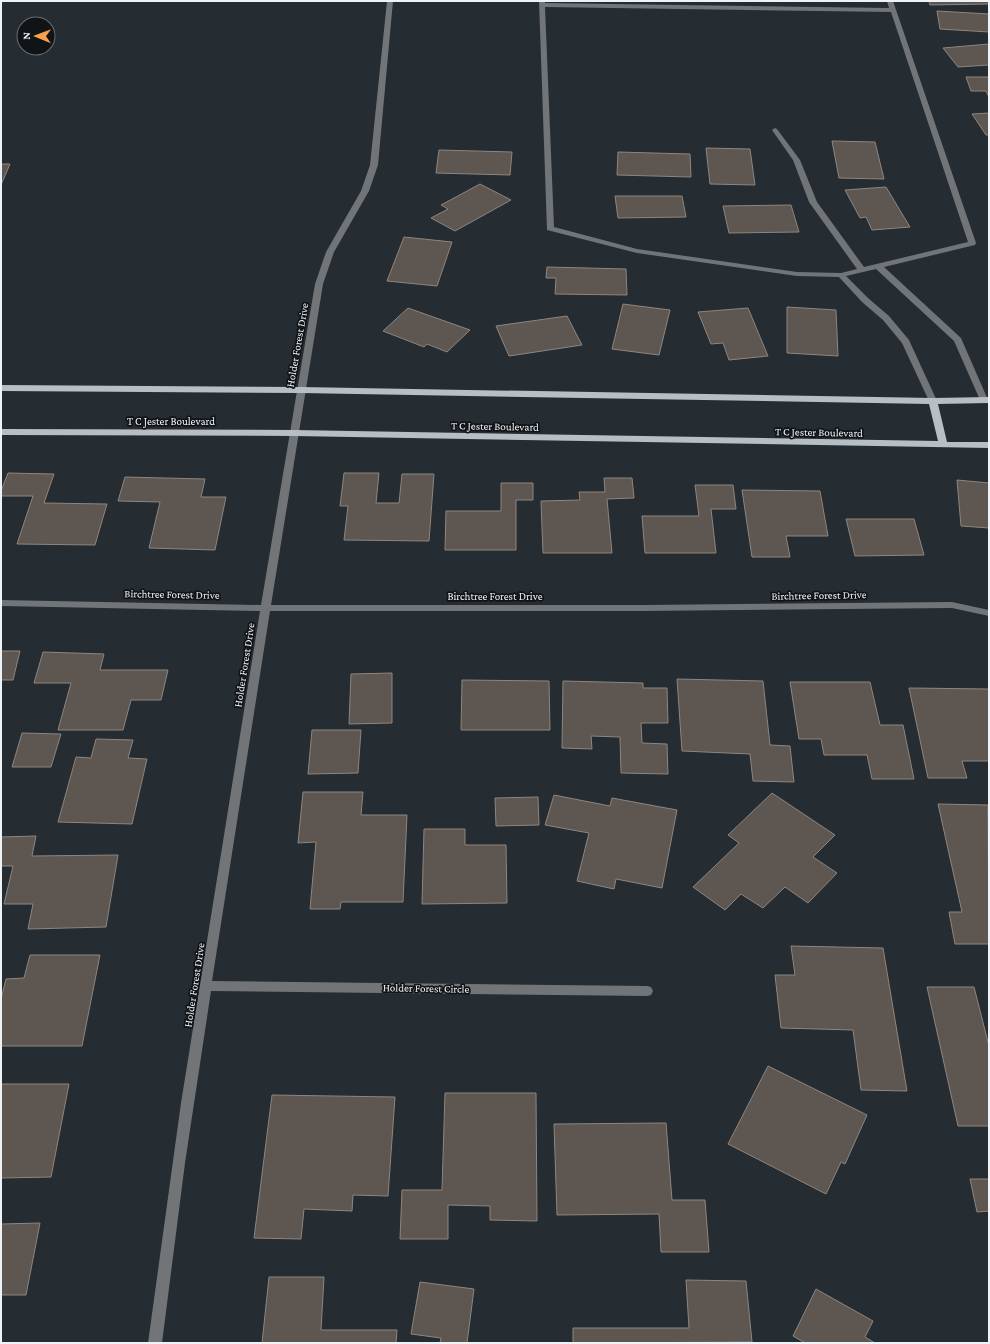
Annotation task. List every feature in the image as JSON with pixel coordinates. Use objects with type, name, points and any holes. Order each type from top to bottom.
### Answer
[{"type":"main road","points":[[1,388],[301,390],[933,401],[987,400]]},
{"type":"main road","points":[[933,401],[943,445]]},
{"type":"main road","name":"T C Jester Boulevard","points":[[1,432],[294,433],[989,445]]},
{"type":"street","name":"Holder Forest Drive","points":[[155,1343],[163,1273],[206,986],[265,608],[319,284],[330,252],[365,191],[374,164],[390,1]]},
{"type":"street","points":[[890,1],[972,243],[841,275],[797,274],[637,251],[550,228],[542,3],[893,10]]},
{"type":"street","points":[[774,130],[796,160],[813,202],[862,270]]},
{"type":"street","points":[[878,266],[958,340],[987,400]]},
{"type":"street","points":[[841,275],[865,300],[886,318],[906,342],[933,401]]},
{"type":"street","name":"Birchtree Forest Drive","points":[[1,603],[265,608],[644,608],[952,605],[989,613]]},
{"type":"street","name":"Holder Forest Circle","points":[[206,986],[647,991]]},
{"type":"building","points":[[929,1],[989,1],[989,4],[930,5]]},
{"type":"building","points":[[937,11],[989,14],[989,32],[940,29]]},
{"type":"building","points":[[989,44],[989,65],[958,67],[943,48]]},
{"type":"building","points":[[966,77],[989,77],[989,97],[986,91],[971,91]]},
{"type":"building","points":[[989,113],[989,135],[986,135],[972,114]]},
{"type":"building","points":[[832,141],[875,142],[884,179],[839,178]]},
{"type":"building","points":[[706,148],[750,149],[755,185],[710,184]]},
{"type":"building","points":[[439,150],[512,152],[510,175],[436,173]]},
{"type":"building","points":[[618,152],[690,154],[691,177],[617,175]]},
{"type":"building","points":[[1,164],[10,164],[1,185]]},
{"type":"building","points":[[480,184],[511,200],[455,231],[431,218],[448,209],[441,205]]},
{"type":"building","points":[[886,187],[910,227],[872,230],[866,217],[860,218],[845,190]]},
{"type":"building","points":[[615,196],[682,196],[686,217],[618,218]]},
{"type":"building","points":[[791,205],[799,232],[729,233],[723,206]]},
{"type":"building","points":[[404,237],[452,242],[437,286],[387,281]]},
{"type":"building","points":[[547,267],[626,269],[627,295],[555,294],[556,278],[546,278]]},
{"type":"building","points":[[623,304],[670,310],[659,355],[612,349]]},
{"type":"building","points":[[787,307],[836,310],[838,356],[787,353]]},
{"type":"building","points":[[408,308],[470,330],[447,352],[427,344],[424,347],[383,331]]},
{"type":"building","points":[[748,308],[768,356],[729,360],[723,343],[711,344],[698,312]]},
{"type":"building","points":[[567,316],[582,345],[509,356],[496,326]]},
{"type":"building","points":[[8,473],[54,474],[44,503],[107,504],[95,545],[17,544],[33,496],[1,496],[1,491]]},
{"type":"building","points":[[344,473],[379,473],[376,503],[399,503],[402,474],[434,474],[429,541],[344,540],[348,506],[340,506]]},
{"type":"building","points":[[125,477],[205,479],[201,497],[226,497],[215,550],[149,548],[160,502],[118,501]]},
{"type":"building","points":[[604,478],[632,478],[634,498],[607,499],[612,553],[543,553],[541,501],[580,500],[579,492],[605,492]]},
{"type":"building","points":[[957,480],[989,483],[989,528],[961,526]]},
{"type":"building","points":[[501,483],[533,483],[533,500],[516,500],[516,550],[445,550],[446,511],[501,511]]},
{"type":"building","points":[[695,485],[733,485],[736,509],[711,509],[716,553],[645,553],[642,516],[699,516]]},
{"type":"building","points":[[742,490],[820,491],[828,536],[786,536],[790,557],[752,557]]},
{"type":"building","points":[[846,519],[914,519],[924,555],[855,556]]},
{"type":"building","points":[[1,651],[20,651],[13,680],[1,680]]},
{"type":"building","points":[[43,652],[104,654],[100,670],[168,670],[161,700],[131,700],[123,730],[58,730],[71,683],[34,683]]},
{"type":"building","points":[[392,673],[392,723],[349,724],[351,674]]},
{"type":"building","points":[[677,679],[763,681],[770,745],[790,746],[794,782],[753,781],[750,754],[682,751]]},
{"type":"building","points":[[462,680],[549,681],[550,730],[461,730]]},
{"type":"building","points":[[563,681],[643,683],[643,688],[667,688],[668,723],[641,723],[642,743],[667,744],[668,774],[621,773],[620,737],[591,736],[592,749],[562,748]]},
{"type":"building","points":[[790,682],[870,682],[880,725],[903,725],[914,779],[872,779],[867,755],[824,755],[821,739],[799,739]]},
{"type":"building","points":[[909,688],[989,689],[989,761],[962,761],[967,778],[928,778]]},
{"type":"building","points":[[312,730],[361,730],[358,773],[308,774]]},
{"type":"building","points":[[22,733],[61,734],[51,767],[12,767]]},
{"type":"building","points":[[96,739],[133,740],[128,758],[147,759],[132,824],[58,822],[76,757],[91,758]]},
{"type":"building","points":[[303,792],[363,792],[361,815],[407,815],[403,902],[341,902],[340,909],[310,909],[316,842],[298,843]]},
{"type":"building","points":[[772,793],[835,835],[813,857],[837,873],[808,903],[785,887],[763,908],[741,894],[725,910],[693,887],[739,843],[728,835]]},
{"type":"building","points":[[554,795],[610,806],[612,798],[677,810],[662,888],[616,879],[614,889],[577,881],[589,833],[545,825]]},
{"type":"building","points":[[538,797],[539,825],[496,826],[495,798]]},
{"type":"building","points":[[938,804],[988,805],[989,944],[955,944],[949,912],[962,912]]},
{"type":"building","points":[[424,829],[465,829],[465,845],[506,845],[507,903],[422,904]]},
{"type":"building","points":[[36,836],[32,856],[118,855],[106,927],[28,929],[33,904],[4,904],[13,866],[1,866],[1,837]]},
{"type":"building","points":[[791,946],[883,948],[907,1091],[861,1090],[853,1030],[781,1028],[775,975],[795,975]]},
{"type":"building","points":[[30,955],[100,955],[82,1046],[1,1046],[1,999],[6,979],[24,978]]},
{"type":"building","points":[[927,987],[974,987],[989,1046],[989,1126],[958,1126]]},
{"type":"building","points":[[768,1066],[867,1115],[845,1164],[841,1162],[826,1194],[728,1144]]},
{"type":"building","points":[[1,1084],[69,1084],[51,1177],[1,1178]]},
{"type":"building","points":[[445,1093],[536,1093],[537,1221],[490,1220],[490,1206],[448,1205],[448,1239],[400,1239],[402,1190],[442,1190]]},
{"type":"building","points":[[272,1095],[395,1097],[388,1196],[353,1195],[352,1211],[304,1209],[301,1239],[254,1238]]},
{"type":"building","points":[[666,1123],[672,1200],[705,1200],[709,1252],[661,1252],[659,1214],[557,1215],[554,1124]]},
{"type":"building","points":[[970,1179],[989,1179],[989,1211],[977,1212]]},
{"type":"building","points":[[40,1223],[26,1295],[1,1295],[1,1224]]},
{"type":"building","points":[[269,1277],[324,1277],[321,1330],[397,1330],[396,1343],[262,1343]]},
{"type":"building","points":[[686,1280],[746,1281],[752,1342],[573,1343],[573,1328],[689,1328]]},
{"type":"building","points":[[420,1282],[474,1289],[467,1343],[440,1343],[441,1338],[411,1334]]},
{"type":"building","points":[[816,1289],[873,1321],[865,1337],[875,1343],[805,1343],[793,1336]]}]
